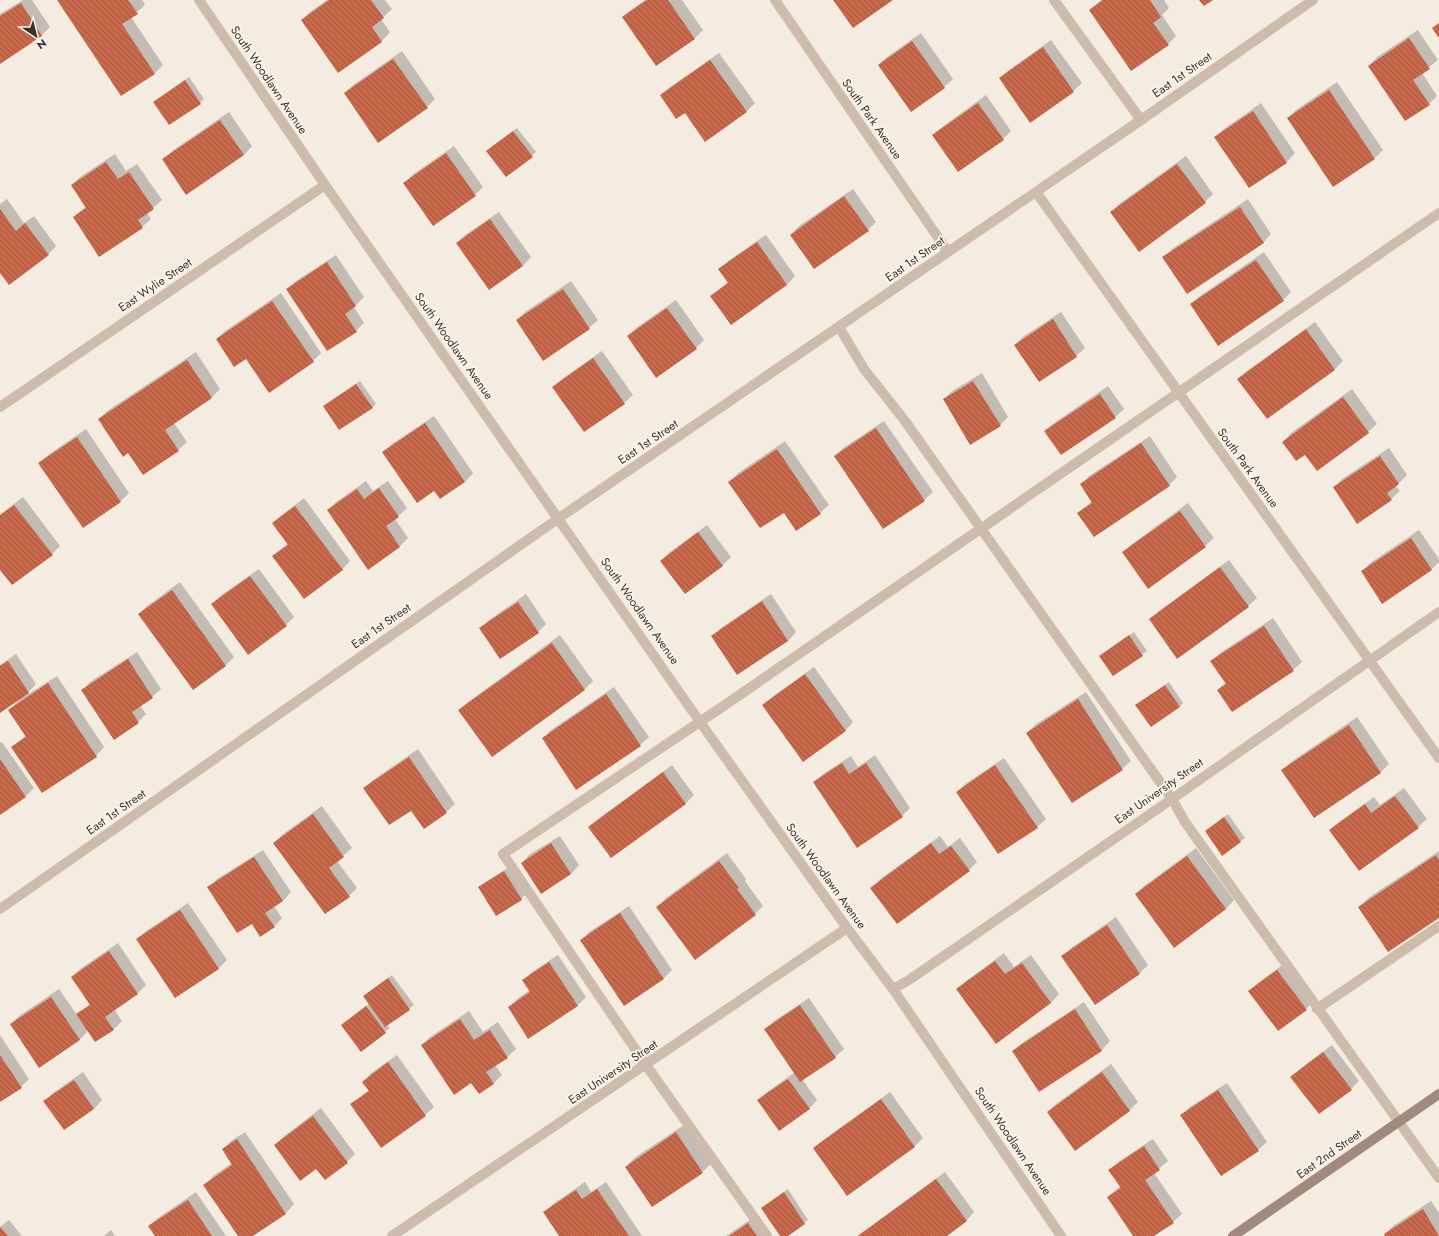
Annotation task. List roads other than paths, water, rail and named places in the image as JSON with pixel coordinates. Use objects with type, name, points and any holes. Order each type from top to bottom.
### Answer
[{"type":"street","name":"South Woodlawn Avenue","points":[[199,0],[325,185],[700,722],[847,928],[893,989],[1061,1236]]},
{"type":"street","name":"South Park Avenue","points":[[775,0],[948,252]]},
{"type":"street","points":[[1054,0],[1141,120]]},
{"type":"street","name":"East 1st Street","points":[[0,909],[559,518],[1141,120],[1313,0]]},
{"type":"street","name":"East Wylie Street","points":[[0,407],[325,185]]},
{"type":"street","name":"South Park Avenue","points":[[1036,192],[1439,758]]},
{"type":"street","points":[[767,1236],[646,1065],[503,854],[700,722],[1439,213]]},
{"type":"street","points":[[839,327],[864,369],[905,421],[1172,799],[1185,822],[1439,1178]]},
{"type":"street","name":"East University Street","points":[[893,989],[1172,799],[1439,612]]},
{"type":"street","points":[[1317,1009],[1439,926]]},
{"type":"street","name":"East University Street","points":[[392,1236],[847,928]]},
{"type":"street","name":"East 2nd Street","points":[[1233,1236],[1439,1094]]}]
